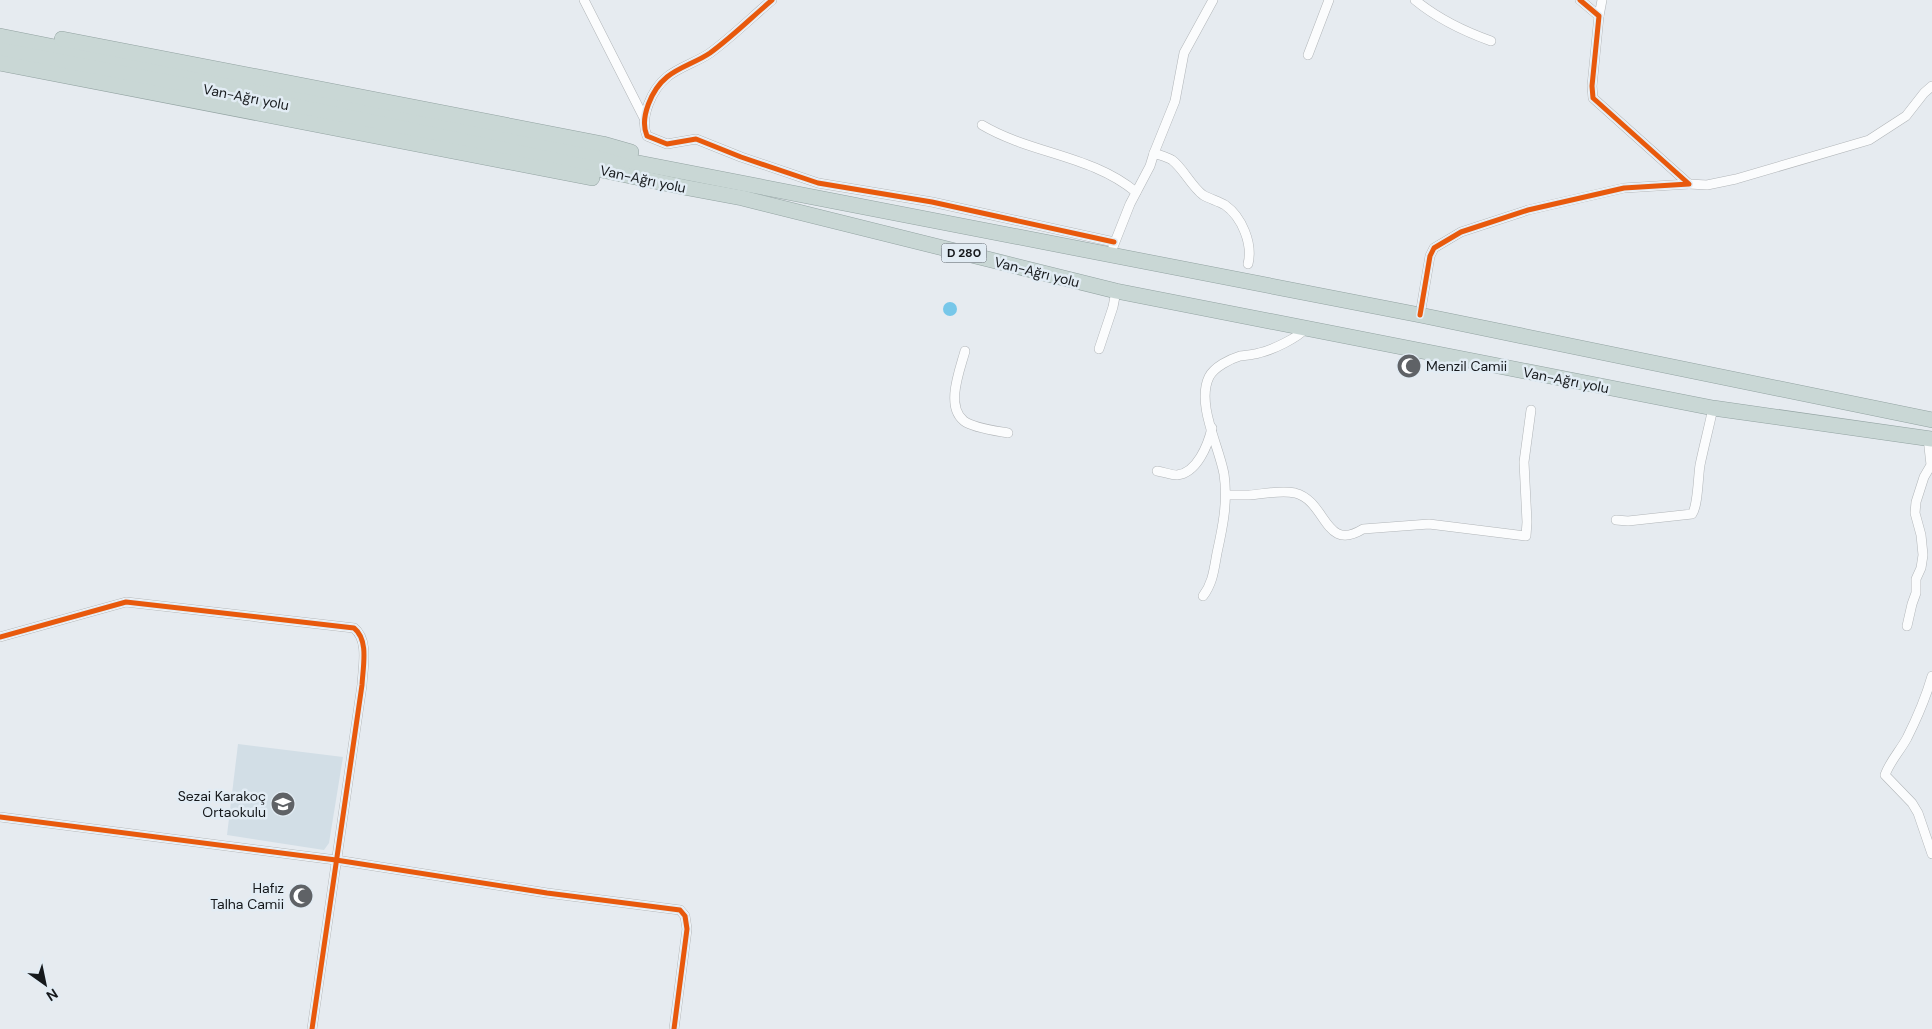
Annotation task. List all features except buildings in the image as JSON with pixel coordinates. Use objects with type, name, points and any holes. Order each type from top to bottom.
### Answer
[{"type":"highway","points":[[0,26],[603,144],[655,159],[684,180]]},
{"type":"highway","name":"D 280","points":[[0,36],[684,180],[1114,248],[1420,315],[1932,420]]},
{"type":"highway","name":"Van-Ağrı yolu","points":[[0,50],[684,180],[742,198],[1116,291],[1713,408],[1930,438]]},
{"type":"highway","points":[[0,63],[607,181],[684,180]]},
{"type":"street","points":[[584,0],[644,118]]},
{"type":"street","points":[[772,0],[710,53],[666,77],[656,91],[644,118],[644,128],[647,136],[667,144],[696,139],[741,157],[818,183],[932,202],[1114,248],[1136,192],[1150,166],[1175,101],[1184,53],[1213,0]]},
{"type":"street","points":[[1308,55],[1329,0]]},
{"type":"street","points":[[1415,0],[1460,30],[1491,41]]},
{"type":"street","points":[[1580,0],[1599,16]]},
{"type":"street","points":[[1602,0],[1592,86],[1593,98],[1689,184]]},
{"type":"street","points":[[1420,315],[1430,256],[1434,248],[1461,232],[1528,210],[1624,188],[1689,184],[1707,185],[1736,179],[1869,140],[1906,116],[1932,86]]},
{"type":"street","points":[[982,125],[998,135],[1095,167],[1136,192]]},
{"type":"street","points":[[1154,153],[1172,160],[1203,195],[1225,206],[1235,214],[1249,246],[1250,256],[1248,264]]},
{"type":"street","points":[[1100,349],[1116,291]]},
{"type":"street","points":[[1203,596],[1212,579],[1222,535],[1226,495],[1223,472],[1206,406],[1208,378],[1220,366],[1239,356],[1260,353],[1292,340],[1306,328]]},
{"type":"street","points":[[965,351],[956,382],[955,407],[958,414],[970,424],[1008,433]]},
{"type":"street","points":[[1616,520],[1628,521],[1692,514],[1699,489],[1700,464],[1713,408]]},
{"type":"street","points":[[1226,495],[1295,493],[1306,498],[1316,508],[1327,526],[1335,533],[1344,536],[1355,534],[1364,529],[1429,524],[1526,536],[1527,522],[1523,471],[1531,410]]},
{"type":"street","points":[[1157,471],[1179,474],[1188,471],[1197,462],[1205,448],[1212,428]]},
{"type":"street","points":[[1907,626],[1916,593],[1916,578],[1921,568],[1923,555],[1921,535],[1915,513],[1916,502],[1924,477],[1931,465],[1930,438]]},
{"type":"street","points":[[0,637],[126,602],[354,628],[360,633],[364,642],[362,685],[312,1029]]},
{"type":"street","points":[[1932,676],[1922,708],[1884,775],[1912,803],[1918,813],[1932,854]]},
{"type":"street","points":[[0,817],[336,860],[680,910],[685,916],[687,929],[674,1029]]},
{"type":"shaded area","name":"Sezai Karakoç Ortaokulu","points":[[238,744],[343,757],[329,843],[324,850],[227,835]]},
{"type":"water","points":[[950,302],[955,304],[957,309],[955,314],[950,316],[945,314],[943,309],[945,304]]},
{"type":"cycle path","points":[[772,0],[710,53],[677,70],[662,82],[648,104],[645,121],[647,136],[667,144],[696,139],[741,157],[818,183],[932,202],[1114,242]]},
{"type":"cycle path","points":[[1420,315],[1430,256],[1434,248],[1461,232],[1528,210],[1624,188],[1689,184],[1593,98],[1592,86],[1599,16],[1580,0]]},
{"type":"cycle path","points":[[0,637],[126,602],[354,628],[359,633],[362,639],[364,654],[362,685],[312,1029]]},
{"type":"cycle path","points":[[0,817],[336,860],[547,893],[680,910],[685,916],[687,929],[674,1029]]},
{"type":"place","name":"Menzil Camii","points":[[1409,366]]},
{"type":"place","name":"Sezai Karakoç Ortaokulu","points":[[283,804]]},
{"type":"place","name":"Hafız Talha Camii","points":[[301,896]]}]
